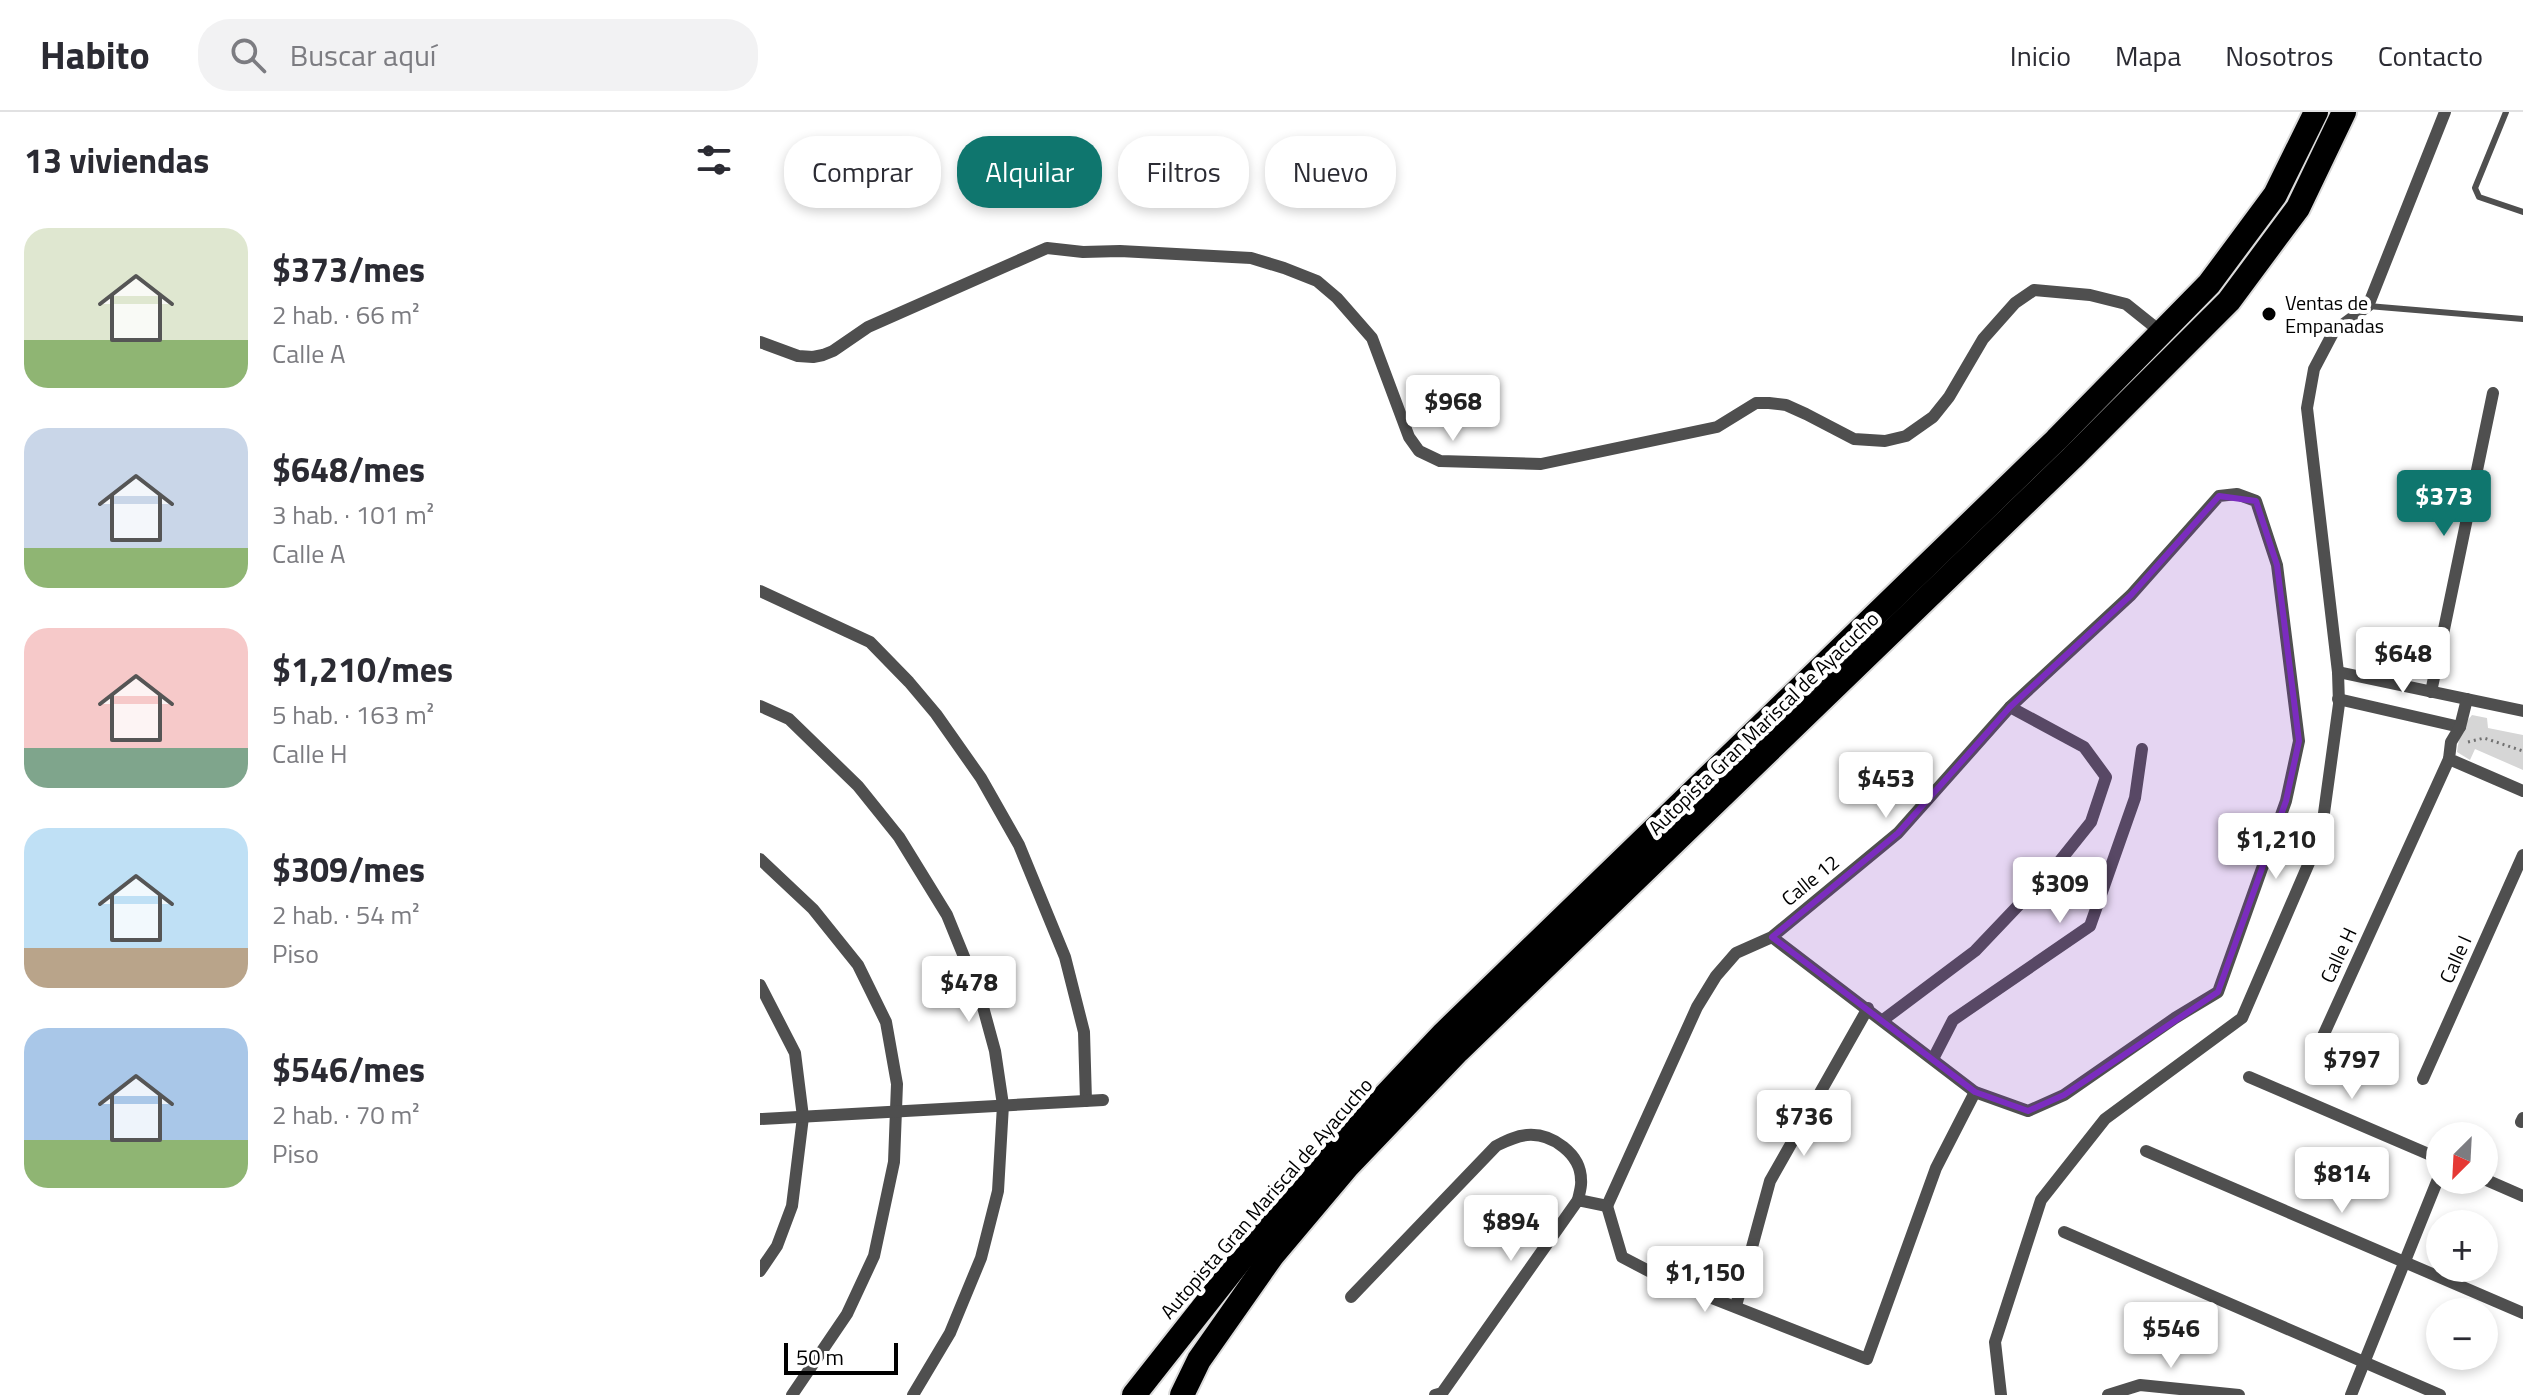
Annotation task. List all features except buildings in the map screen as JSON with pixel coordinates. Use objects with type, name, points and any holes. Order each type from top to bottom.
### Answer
[{"type":"highway","name":"Autopista Gran Mariscal de Ayacucho","points":[[1134,1395],[1246,1253],[1331,1153],[1444,1033],[2056,440],[2209,284],[2275,195],[2316,112]]},
{"type":"highway","name":"Autopista Gran Mariscal de Ayacucho","points":[[1182,1395],[1199,1360],[1281,1244],[1347,1167],[1458,1051],[2074,456],[2229,301],[2298,208],[2344,112]]},
{"type":"street","points":[[2001,1395],[1995,1342],[2041,1200],[2105,1119],[2242,1018],[2321,835],[2338,699],[2338,672],[2307,408],[2314,369],[2334,331],[2368,306],[2445,112]]},
{"type":"street","points":[[760,342],[798,356],[823,355],[868,327],[1047,248],[1251,258],[1317,281],[1337,298],[1372,338],[1409,437],[1419,451],[1440,461],[1541,464],[1717,427],[1756,403],[1786,405],[1854,439],[1875,442],[1896,439],[1915,431],[1933,417],[1949,397],[1983,339],[2015,303],[2034,290],[2090,295],[2126,304],[2161,332]]},
{"type":"street","points":[[2431,692],[2493,393]]},
{"type":"street","name":"Calle 12","points":[[1607,1206],[1697,1007],[1716,976],[1736,953],[1772,937],[1898,833],[2010,707],[2131,595],[2219,496],[2237,494],[2256,501],[2277,565],[2299,741],[2286,801],[2218,992],[2064,1095],[2028,1111],[1975,1092]]},
{"type":"street","points":[[760,591],[870,642],[936,714],[981,778],[1019,845],[1065,957],[1084,1032],[1086,1101]]},
{"type":"street","points":[[2338,672],[2523,711]]},
{"type":"street","points":[[2338,699],[2460,727]]},
{"type":"street","name":"Calle H","points":[[2323,1036],[2449,759],[2451,742],[2460,727],[2467,699]]},
{"type":"street","points":[[760,706],[789,719],[858,786],[899,837],[947,915],[980,996],[995,1051],[1003,1105],[998,1191],[981,1258],[950,1333],[913,1395]]},
{"type":"street","points":[[1883,1020],[1975,951],[2055,867],[2091,822],[2106,777],[2099,767],[2084,747],[2010,707]]},
{"type":"street","points":[[1933,1059],[1953,1020],[2090,926],[2135,798],[2142,749]]},
{"type":"street","points":[[2449,759],[2523,791]]},
{"type":"street","name":"Calle I","points":[[2423,1079],[2523,855]]},
{"type":"street","points":[[760,859],[813,909],[858,965],[886,1022],[897,1084],[894,1162],[874,1256],[847,1314],[792,1395]]},
{"type":"street","points":[[1578,1200],[1607,1206],[1622,1257],[1666,1280],[1867,1359],[1936,1168],[1975,1092],[1772,937]]},
{"type":"street","points":[[760,985],[795,1053],[803,1117],[792,1206],[777,1246],[760,1271]]},
{"type":"street","points":[[1736,1306],[1770,1181],[1868,1008]]},
{"type":"street","points":[[2249,1077],[2426,1153]]},
{"type":"street","points":[[760,1119],[1103,1100]]},
{"type":"street","points":[[1351,1297],[1496,1146],[1512,1138],[1531,1135],[1558,1142],[1576,1161],[1581,1180],[1578,1200],[1442,1393],[1435,1395]]},
{"type":"street","points":[[2146,1151],[2523,1313]]},
{"type":"street","points":[[2498,1185],[2523,1196]]},
{"type":"street","points":[[2351,1395],[2432,1194]]},
{"type":"street","points":[[2064,1232],[2440,1395]]},
{"type":"street","points":[[2108,1395],[2140,1385],[2239,1395]]},
{"type":"lane","points":[[2506,112],[2475,188],[2479,197],[2489,202],[2523,212]]},
{"type":"lane","points":[[2368,306],[2523,319]]},
{"type":"path","points":[[2476,732],[2484,738],[2523,751]]},
{"type":"path","points":[[2460,743],[2484,738]]},
{"type":"highlighted area","points":[[2219,496],[2256,501],[2277,565],[2299,741],[2286,801],[2218,992],[2064,1095],[2028,1111],[1975,1092],[1772,937],[1898,833],[2010,707],[2131,595]]},
{"type":"shaded area","points":[[2472,715],[2487,718],[2488,728],[2523,735],[2523,770],[2475,749],[2470,760],[2457,752],[2462,732]]},
{"type":"place","name":"Ventas de Empanadas","points":[[2269,314]]}]
